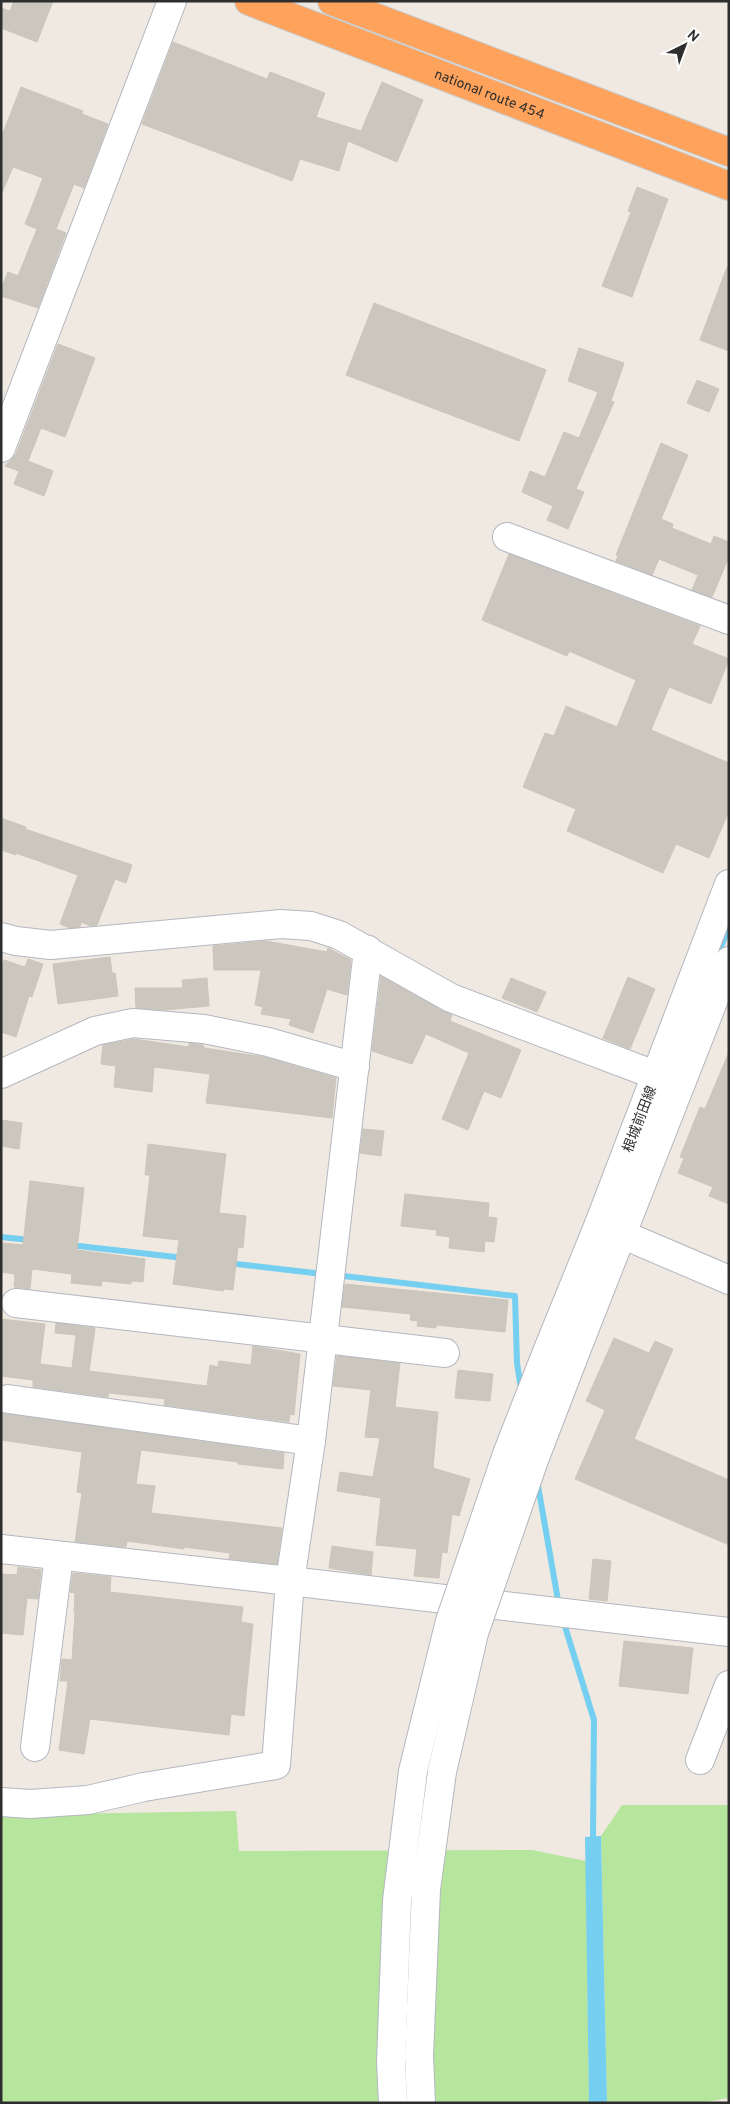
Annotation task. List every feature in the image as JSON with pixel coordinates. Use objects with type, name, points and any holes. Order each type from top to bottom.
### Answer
[{"type":"highway","name":"national route 454","points":[[249,1],[729,186]]},
{"type":"highway","points":[[332,1],[729,152]]},
{"type":"street","points":[[1,448],[172,1]]},
{"type":"street","points":[[507,537],[729,620]]},
{"type":"street","name":"根城前田線","points":[[421,2103],[419,2056],[426,1889],[442,1772],[474,1632],[531,1469],[572,1361],[655,1075],[729,884]]},
{"type":"street","points":[[1,937],[16,941],[51,945],[281,924],[311,926],[339,935],[451,998],[655,1075]]},
{"type":"street","points":[[1,1802],[30,1804],[88,1800],[144,1787],[276,1765],[290,1580],[311,1441],[368,950]]},
{"type":"street","name":"根城前田線","points":[[394,2103],[391,2062],[397,1901],[413,1771],[450,1621],[507,1454],[547,1352],[610,1229],[729,961]]},
{"type":"street","points":[[1,1074],[95,1032],[133,1023],[204,1029],[268,1042],[354,1067]]},
{"type":"street","points":[[610,1229],[729,1280]]},
{"type":"street","points":[[7,1302],[445,1353]]},
{"type":"street","points":[[8,1399],[311,1441]]},
{"type":"street","points":[[1,1549],[290,1580],[729,1632]]},
{"type":"street","points":[[35,1747],[59,1556]]},
{"type":"street","points":[[700,1760],[729,1685]]},
{"type":"green space","points":[[622,1805],[729,1805],[729,2098],[699,2103],[607,2103],[601,1836]]},
{"type":"green space","points":[[236,1811],[239,1851],[532,1850],[586,1861],[589,2103],[1,2103],[1,1815]]},
{"type":"water","points":[[601,1836],[607,2103],[589,2103],[585,1837]]},
{"type":"building","points":[[14,1],[53,1],[37,42],[1,28],[1,8],[10,11]]},
{"type":"building","points":[[173,42],[267,79],[270,72],[325,93],[316,117],[361,131],[382,82],[423,100],[397,162],[348,141],[339,171],[300,159],[292,181],[142,124]]},
{"type":"building","points":[[21,87],[83,111],[82,114],[108,124],[84,188],[74,184],[56,229],[66,233],[38,308],[1,296],[1,289],[8,272],[18,276],[37,229],[25,224],[43,178],[13,167],[1,195],[1,138]]},
{"type":"building","points":[[637,187],[668,199],[632,297],[602,286],[631,212],[628,211]]},
{"type":"building","points":[[727,267],[729,267],[729,351],[700,340]]},
{"type":"building","points":[[374,303],[546,370],[519,441],[346,375]]},
{"type":"building","points":[[58,344],[95,358],[65,437],[41,428],[28,461],[53,471],[44,496],[14,484],[19,471],[5,466],[16,454]]},
{"type":"building","points":[[579,348],[624,363],[611,401],[614,402],[576,489],[584,492],[568,529],[547,520],[553,506],[522,492],[530,471],[545,477],[564,432],[579,438],[598,392],[568,381]]},
{"type":"building","points":[[697,380],[719,389],[709,412],[687,403]]},
{"type":"building","points":[[661,443],[688,455],[661,519],[673,524],[672,528],[711,544],[714,536],[729,542],[729,557],[712,597],[692,590],[698,575],[659,559],[652,575],[616,561],[618,556],[616,555]]},
{"type":"building","points":[[509,554],[700,626],[692,644],[729,659],[711,704],[669,687],[651,730],[729,763],[729,811],[709,858],[676,844],[663,873],[567,831],[576,809],[523,787],[545,733],[554,736],[566,706],[617,727],[636,680],[569,651],[567,656],[482,620]]},
{"type":"building","points":[[1,818],[26,827],[25,829],[132,865],[126,883],[115,879],[97,925],[91,926],[81,922],[80,927],[70,928],[60,924],[78,875],[16,853],[16,855],[1,850]]},
{"type":"building","points":[[266,941],[327,952],[328,948],[351,960],[347,995],[327,989],[313,1033],[289,1025],[291,1019],[261,1014],[263,1007],[255,1005],[261,970],[214,970],[213,946]]},
{"type":"building","points":[[110,957],[112,973],[115,973],[118,996],[58,1004],[53,964]]},
{"type":"building","points":[[28,959],[43,964],[32,997],[29,996],[16,1037],[1,1032],[1,969],[4,960],[25,967]]},
{"type":"building","points":[[381,976],[452,1015],[450,1021],[521,1050],[501,1098],[484,1091],[468,1130],[442,1119],[469,1053],[426,1034],[412,1064],[372,1051]]},
{"type":"building","points":[[628,977],[655,989],[630,1049],[603,1038]]},
{"type":"building","points":[[207,978],[209,1006],[164,1010],[136,1008],[135,988],[183,988],[182,980]]},
{"type":"building","points":[[511,978],[546,992],[537,1012],[502,998]]},
{"type":"building","points":[[134,1039],[189,1047],[189,1043],[203,1045],[204,1048],[264,1057],[336,1078],[332,1118],[206,1103],[210,1074],[154,1067],[152,1092],[114,1087],[116,1066],[101,1064],[103,1045]]},
{"type":"building","points":[[729,1052],[729,1204],[709,1196],[713,1187],[678,1173],[684,1158],[680,1157],[700,1107],[705,1109]]},
{"type":"building","points":[[1,1120],[22,1123],[19,1149],[1,1146]]},
{"type":"building","points":[[363,1129],[384,1131],[381,1156],[360,1153]]},
{"type":"building","points":[[148,1144],[226,1154],[219,1213],[246,1216],[243,1248],[238,1247],[233,1290],[224,1289],[223,1291],[173,1284],[179,1240],[143,1236],[150,1175],[145,1175]]},
{"type":"building","points":[[30,1181],[84,1188],[77,1250],[145,1259],[143,1282],[131,1281],[131,1284],[102,1281],[101,1286],[71,1283],[72,1274],[32,1269],[30,1289],[14,1287],[15,1274],[1,1272],[1,1243],[23,1245]]},
{"type":"building","points":[[405,1194],[489,1203],[488,1217],[497,1218],[494,1242],[485,1241],[484,1252],[449,1248],[450,1237],[436,1235],[437,1230],[401,1226]]},
{"type":"building","points":[[345,1284],[508,1300],[505,1332],[436,1325],[436,1328],[417,1326],[418,1321],[410,1320],[411,1314],[342,1307]]},
{"type":"building","points":[[1,1319],[45,1324],[40,1364],[72,1368],[76,1335],[55,1333],[56,1323],[95,1328],[89,1371],[207,1386],[210,1365],[218,1367],[219,1361],[251,1365],[253,1346],[300,1354],[294,1415],[290,1414],[289,1422],[164,1405],[165,1399],[109,1393],[108,1397],[33,1387],[33,1380],[1,1376]]},
{"type":"building","points":[[614,1338],[649,1353],[655,1341],[673,1349],[634,1439],[729,1480],[729,1545],[575,1479],[605,1410],[586,1401]]},
{"type":"building","points":[[337,1356],[400,1363],[395,1407],[438,1412],[433,1468],[470,1479],[459,1516],[452,1514],[447,1553],[442,1552],[439,1578],[414,1576],[417,1549],[376,1545],[381,1498],[337,1491],[340,1472],[373,1477],[380,1438],[365,1437],[371,1390],[333,1386]]},
{"type":"building","points":[[458,1370],[493,1374],[490,1401],[455,1398]]},
{"type":"building","points":[[1,1413],[284,1453],[283,1469],[141,1450],[136,1484],[155,1486],[151,1513],[282,1528],[277,1564],[229,1559],[230,1553],[184,1547],[184,1549],[127,1541],[126,1547],[75,1542],[82,1493],[77,1492],[82,1452],[1,1440]]},
{"type":"building","points":[[332,1546],[373,1552],[371,1575],[329,1568]]},
{"type":"building","points":[[593,1559],[611,1561],[607,1601],[589,1599]]},
{"type":"building","points":[[18,1567],[41,1570],[38,1599],[27,1598],[23,1635],[1,1633],[1,1574],[17,1575]]},
{"type":"building","points":[[73,1573],[111,1577],[110,1592],[243,1607],[241,1622],[253,1624],[244,1716],[231,1714],[229,1735],[90,1719],[84,1754],[59,1750],[68,1681],[60,1681],[62,1659],[72,1660],[75,1593],[70,1592]]},
{"type":"building","points":[[624,1641],[693,1648],[688,1694],[619,1686]]},
{"type":"waterway","points":[[716,960],[729,926]]},
{"type":"waterway","points":[[1,1237],[30,1240]]},
{"type":"waterway","points":[[70,1245],[184,1258]]},
{"type":"waterway","points":[[228,1263],[323,1274]]},
{"type":"waterway","points":[[335,1275],[515,1296],[517,1363],[521,1389]]},
{"type":"waterway","points":[[537,1480],[559,1606]]},
{"type":"waterway","points":[[563,1620],[594,1720],[593,1837]]}]
